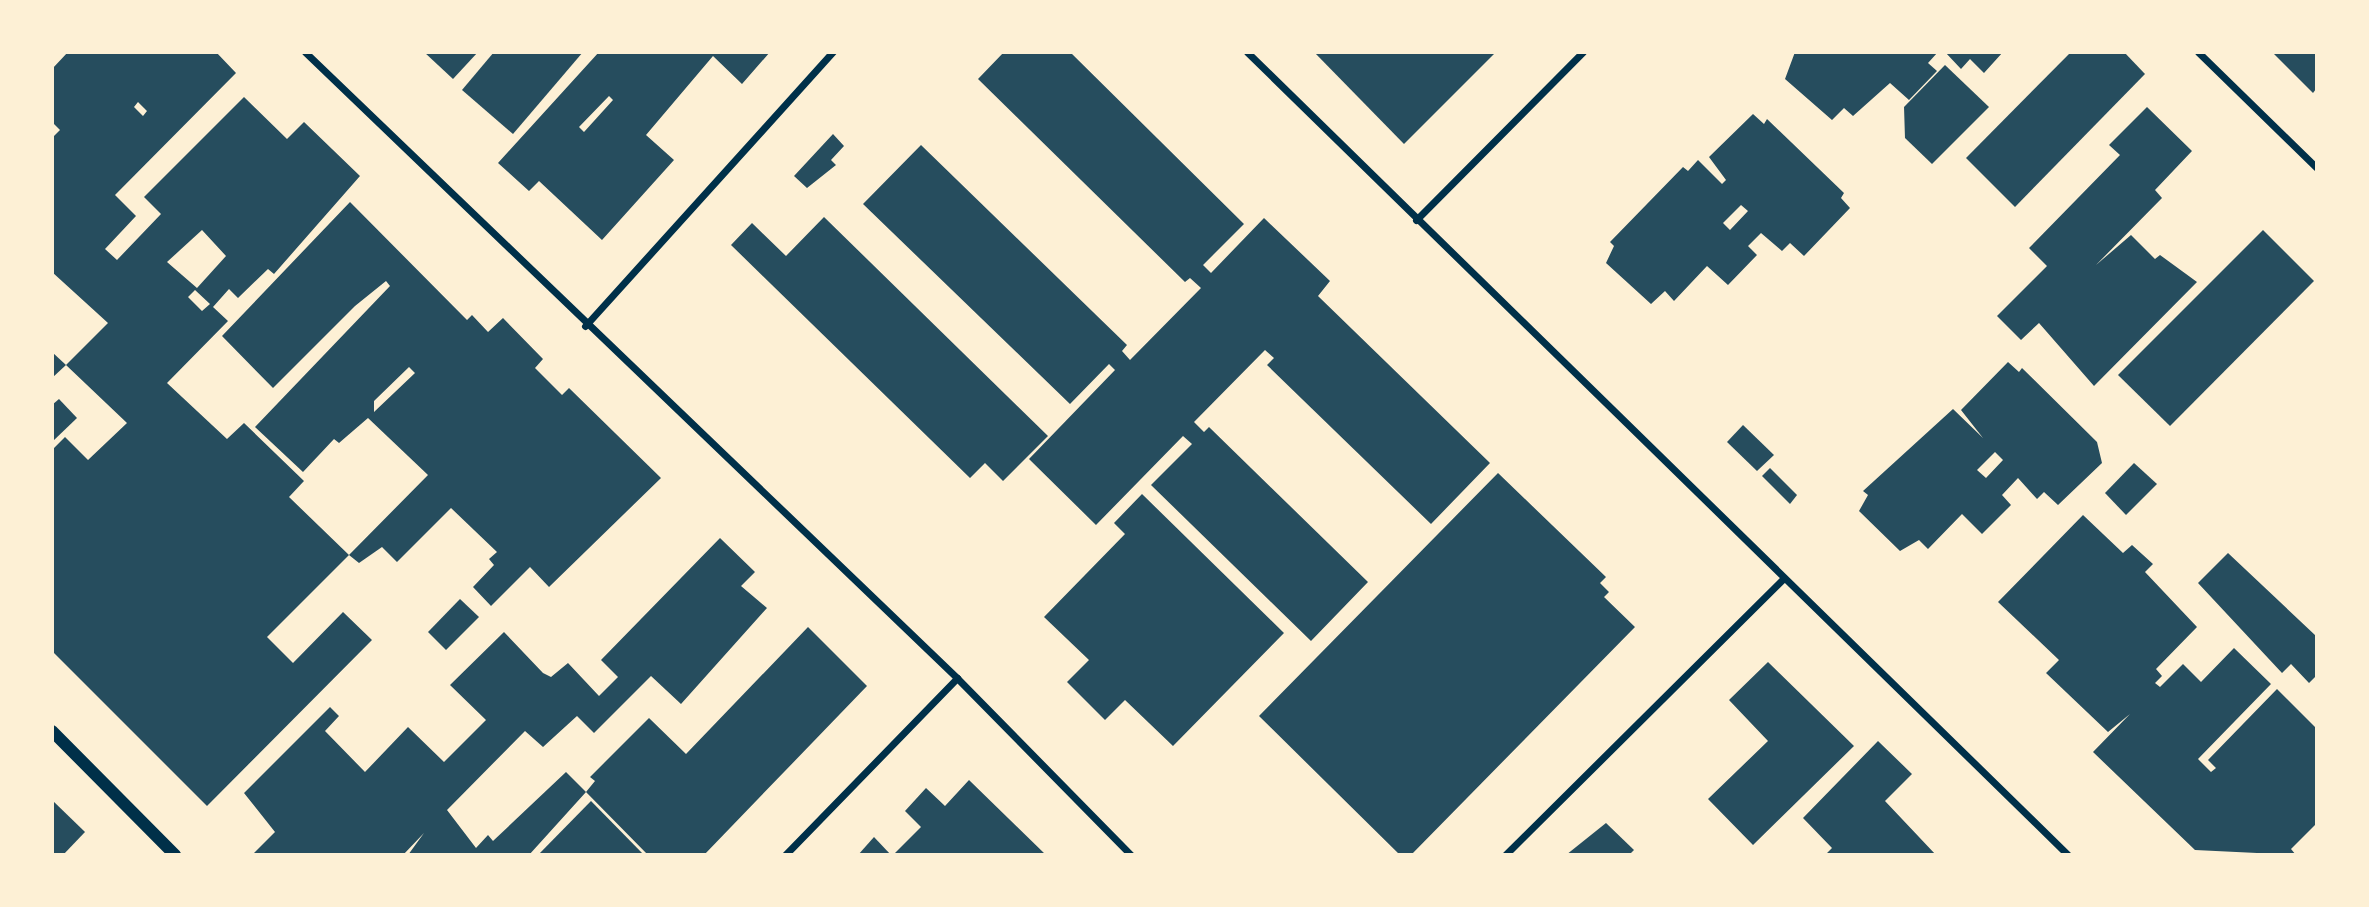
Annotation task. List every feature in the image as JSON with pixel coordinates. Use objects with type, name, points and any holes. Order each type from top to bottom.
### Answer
[{"type":"street","points":[[305,52],[585,326],[957,678],[1131,855]]},
{"type":"street","points":[[585,326],[833,52]]},
{"type":"street","points":[[1247,52],[2068,855]]},
{"type":"street","points":[[1416,220],[1583,52]]},
{"type":"street","points":[[2198,52],[2316,167]]},
{"type":"street","points":[[1505,855],[1783,579]]},
{"type":"street","points":[[785,855],[957,678]]},
{"type":"street","points":[[52,731],[175,855]]},
{"type":"building","points":[[68,52],[216,52],[236,73],[115,195],[136,216],[105,249],[117,260],[161,214],[144,197],[244,97],[287,139],[304,122],[360,176],[274,274],[268,269],[238,298],[229,289],[213,307],[228,321],[167,383],[227,439],[244,423],[304,481],[289,497],[349,555],[267,637],[293,663],[343,612],[372,640],[207,806],[52,651],[52,450],[65,437],[88,460],[127,423],[66,365],[108,323],[52,272],[52,138],[60,130],[52,122],[52,69]],"holes":[[[138,102],[147,111],[143,116],[134,107]],[[202,230],[226,256],[197,288],[167,262]],[[195,290],[210,304],[202,311],[188,297]]]},
{"type":"building","points":[[424,52],[478,52],[453,79]]},
{"type":"building","points":[[494,52],[583,52],[513,134],[462,90]]},
{"type":"building","points":[[599,52],[770,52],[742,84],[713,56],[646,135],[674,160],[602,240],[539,181],[529,191],[498,163]],"holes":[[[609,96],[613,100],[584,132],[579,127]]]},
{"type":"building","points":[[1004,52],[1070,52],[1244,224],[1203,265],[1211,273],[1264,218],[1330,281],[1318,296],[1490,463],[1431,524],[1267,365],[1274,358],[1265,350],[1194,422],[1204,432],[1209,427],[1368,582],[1311,641],[1151,485],[1192,444],[1183,436],[1096,525],[1029,459],[1115,370],[1109,364],[1070,404],[863,204],[921,145],[1127,345],[1122,351],[1130,360],[1201,288],[1190,278],[1185,282],[978,79]]},
{"type":"building","points":[[1314,52],[1496,52],[1404,144]]},
{"type":"building","points":[[1795,52],[1938,52],[1928,63],[1937,71],[1909,100],[1890,83],[1853,116],[1844,108],[1832,120],[1785,79]]},
{"type":"building","points":[[1945,52],[2003,52],[1984,73],[1970,59],[1961,69]]},
{"type":"building","points":[[2071,52],[2124,52],[2145,74],[2015,207],[1966,158]]},
{"type":"building","points":[[2272,52],[2316,52],[2316,89],[2313,93]]},
{"type":"building","points":[[1945,65],[1989,107],[1932,164],[1905,138],[1904,107]]},
{"type":"building","points":[[2147,107],[2192,151],[2155,190],[2162,198],[2096,265],[2131,235],[2155,259],[2160,255],[2197,282],[2094,386],[2039,323],[2021,340],[1997,316],[2047,266],[2029,248],[2120,155],[2109,145]]},
{"type":"building","points":[[1753,114],[1764,124],[1767,119],[1844,193],[1841,198],[1850,208],[1804,256],[1790,243],[1782,251],[1761,233],[1748,246],[1757,255],[1728,285],[1707,266],[1674,301],[1665,291],[1651,304],[1606,263],[1614,246],[1610,242],[1683,167],[1688,171],[1698,160],[1722,184],[1726,180],[1709,157]],"holes":[[[1741,205],[1748,211],[1730,230],[1723,223]]]},
{"type":"building","points":[[833,134],[844,146],[831,160],[836,165],[807,188],[794,176]]},
{"type":"building","points":[[350,202],[467,320],[472,315],[488,332],[503,318],[543,359],[535,368],[562,395],[569,388],[661,478],[549,587],[530,567],[491,606],[473,587],[494,565],[489,559],[497,552],[451,508],[397,562],[382,547],[359,563],[349,555],[428,475],[368,418],[339,443],[334,439],[303,472],[255,427],[390,286],[386,281],[355,306],[273,388],[222,336]],"holes":[[[409,367],[415,373],[374,412],[374,401]]]},
{"type":"building","points":[[824,217],[1048,436],[1003,481],[985,463],[970,478],[731,245],[752,223],[786,256]]},
{"type":"building","points":[[2263,230],[2314,281],[2170,426],[2118,375]]},
{"type":"building","points":[[52,352],[66,365],[52,378]]},
{"type":"building","points":[[2008,362],[2019,372],[2022,368],[2097,442],[2102,463],[2058,505],[2044,492],[2037,499],[2018,478],[2002,495],[2011,505],[1982,534],[1962,514],[1928,549],[1919,540],[1900,551],[1859,511],[1868,495],[1863,491],[1953,409],[1983,438],[1961,410]],"holes":[[[1995,452],[2003,460],[1986,478],[1977,470]]]},
{"type":"building","points":[[59,399],[77,418],[52,442],[52,405]]},
{"type":"building","points":[[1743,425],[1774,455],[1757,471],[1727,442]]},
{"type":"building","points":[[2134,463],[2157,484],[2126,515],[2105,493]]},
{"type":"building","points":[[1770,468],[1797,495],[1790,504],[1762,476]]},
{"type":"building","points":[[1498,473],[1606,577],[1600,583],[1609,592],[1604,597],[1635,627],[1411,855],[1400,855],[1259,716]]},
{"type":"building","points":[[1142,494],[1284,633],[1173,746],[1125,700],[1105,720],[1067,682],[1089,660],[1044,617],[1125,534],[1114,523]]},
{"type":"building","points":[[2083,515],[2123,553],[2132,545],[2153,564],[2145,572],[2197,627],[2156,669],[2162,676],[2155,683],[2160,687],[2183,664],[2201,682],[2234,648],[2271,684],[2198,759],[2211,772],[2216,768],[2208,760],[2277,689],[2316,728],[2316,824],[2291,849],[2296,855],[2195,850],[2093,752],[2130,714],[2108,732],[2046,673],[2059,660],[1998,602]]},
{"type":"building","points":[[720,538],[755,572],[741,586],[767,608],[681,704],[651,676],[594,733],[577,716],[543,747],[525,731],[447,810],[476,848],[488,835],[493,841],[566,772],[586,792],[529,855],[408,855],[424,833],[403,855],[254,853],[275,832],[244,793],[330,707],[339,716],[325,731],[365,772],[408,727],[444,762],[486,720],[450,685],[504,632],[543,673],[551,677],[568,663],[599,696],[618,677],[601,660]]},
{"type":"building","points":[[2228,553],[2316,636],[2316,676],[2309,683],[2291,664],[2282,673],[2198,583]]},
{"type":"building","points":[[460,599],[479,617],[446,650],[428,632]]},
{"type":"building","points":[[808,627],[867,686],[704,855],[648,855],[586,792],[595,781],[590,777],[649,718],[686,754]]},
{"type":"building","points":[[1768,662],[1854,746],[1753,845],[1708,799],[1768,741],[1729,700]]},
{"type":"building","points":[[1878,741],[1912,774],[1885,801],[1936,855],[1825,855],[1832,848],[1803,818]]},
{"type":"building","points":[[969,780],[1046,855],[893,855],[921,827],[905,811],[926,788],[945,806]]},
{"type":"building","points":[[52,800],[85,832],[63,855],[52,855]]},
{"type":"building","points":[[591,801],[644,855],[538,855]]},
{"type":"building","points":[[1606,823],[1634,850],[1629,855],[1566,855]]},
{"type":"building","points":[[874,837],[891,855],[858,855]]}]
